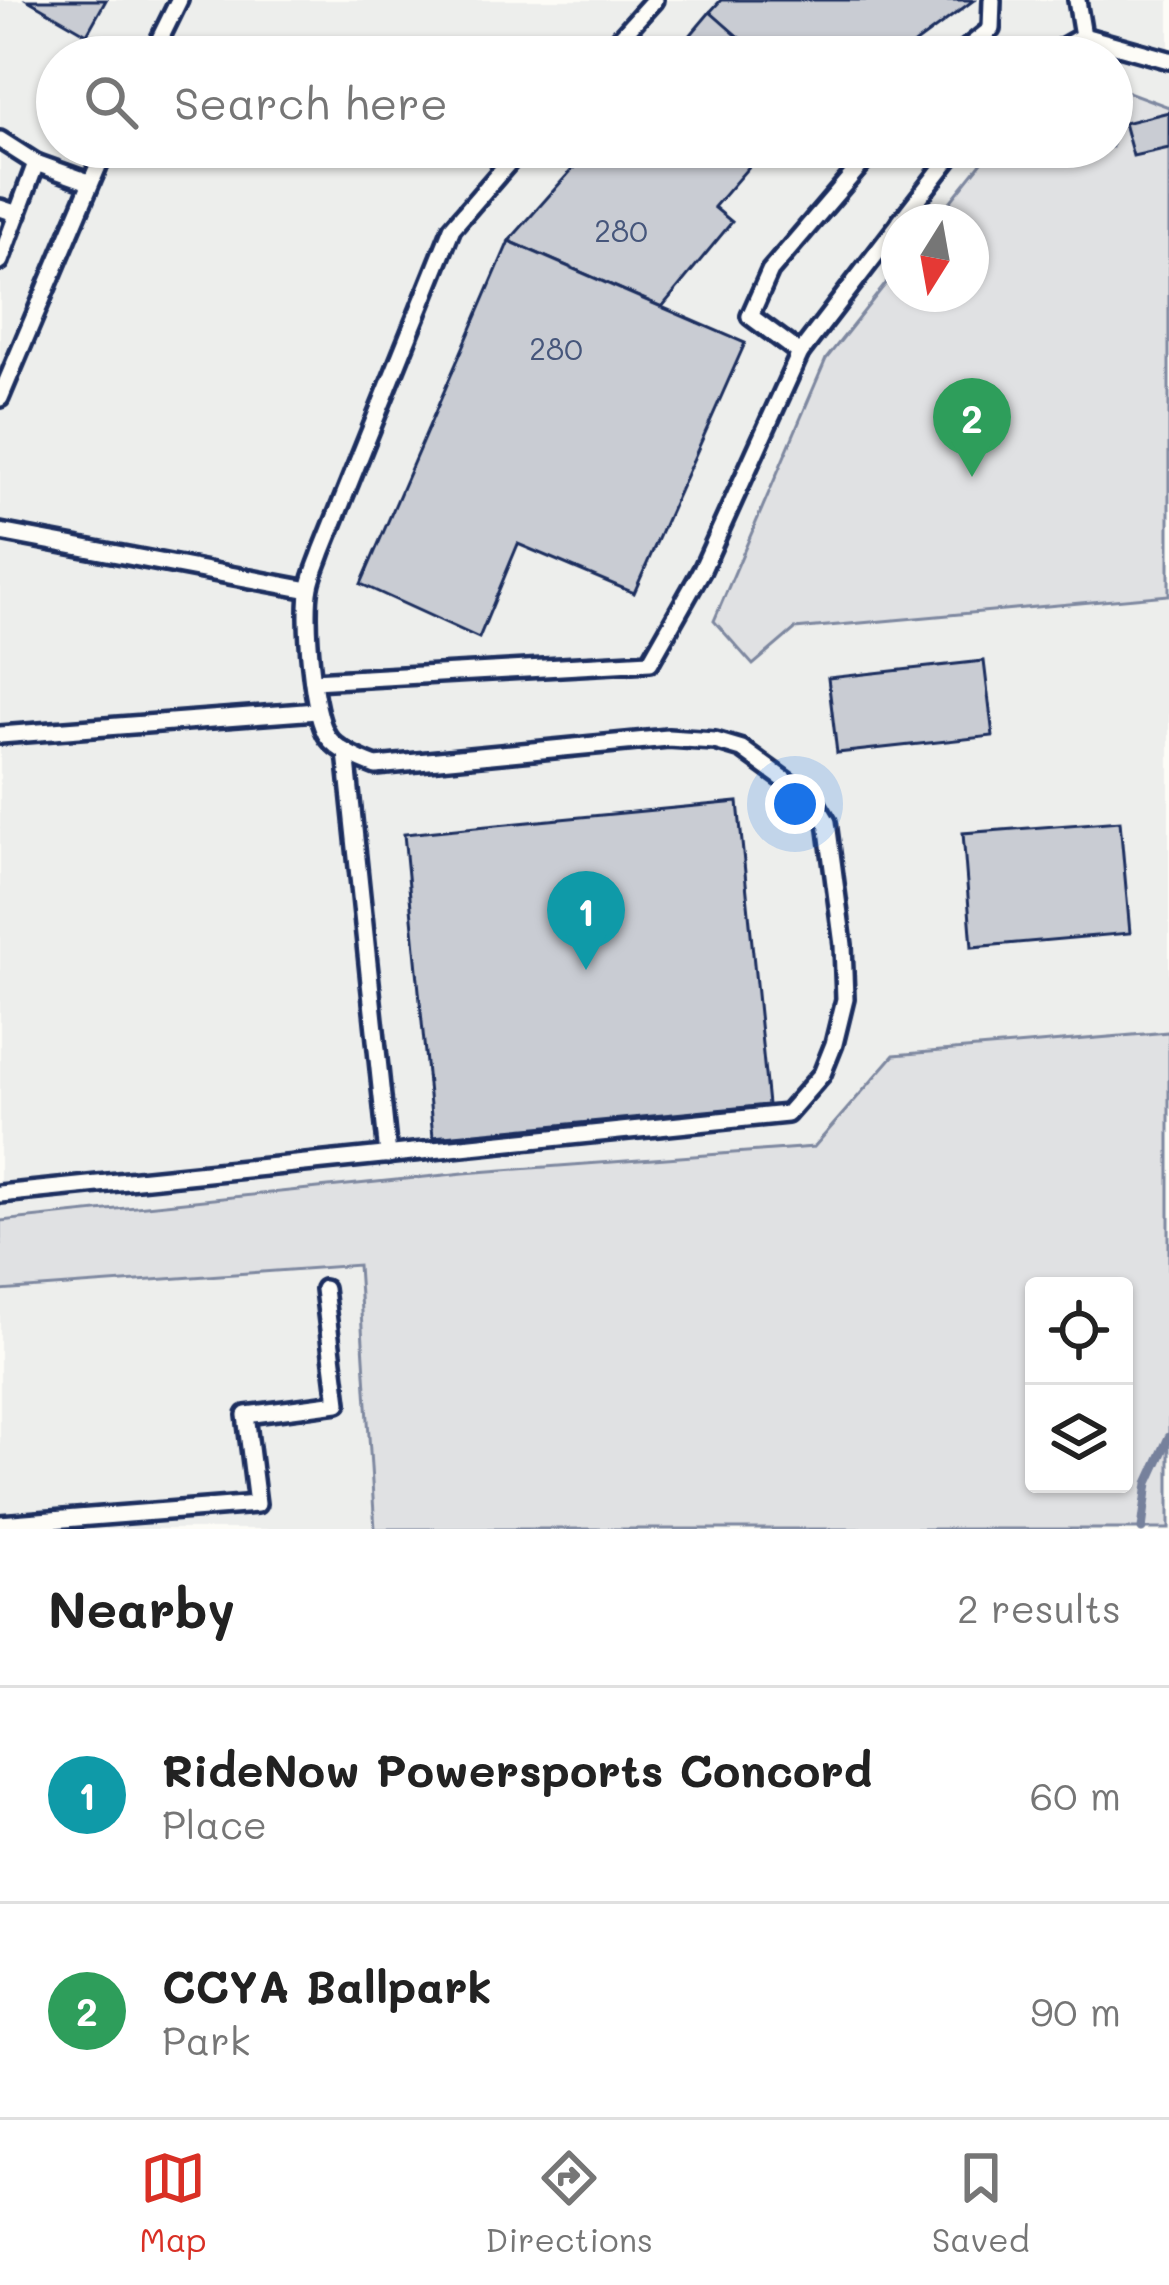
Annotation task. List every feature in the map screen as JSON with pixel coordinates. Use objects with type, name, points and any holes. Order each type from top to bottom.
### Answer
[{"type":"lane","points":[[161,36],[179,0]]},
{"type":"lane","points":[[622,36],[654,0]]},
{"type":"lane","points":[[982,36],[991,29],[992,0]]},
{"type":"lane","points":[[1077,0],[1086,36]]},
{"type":"lane","points":[[1133,50],[1169,60]]},
{"type":"lane","points":[[0,140],[36,163],[0,261]]},
{"type":"lane","points":[[50,168],[89,182]]},
{"type":"lane","points":[[0,395],[96,168]]},
{"type":"lane","points":[[0,1194],[787,1114],[822,1074],[845,999],[844,945],[826,822],[815,802],[742,749],[715,741],[668,738],[376,766],[355,759],[328,739],[317,711],[309,590],[452,228],[504,168]]},
{"type":"lane","points":[[800,353],[750,316],[770,271],[858,168]]},
{"type":"lane","points":[[914,204],[942,168]]},
{"type":"lane","points":[[0,208],[18,214]]},
{"type":"lane","points":[[313,681],[650,662],[702,570],[800,353],[881,248]]},
{"type":"lane","points":[[0,532],[309,590]]},
{"type":"lane","points":[[0,735],[317,711]]},
{"type":"lane","points":[[346,752],[388,1155]]},
{"type":"lane","points":[[0,1524],[257,1504],[246,1415],[338,1403],[324,1289]]},
{"type":"shaded area","points":[[0,0],[1169,0],[1169,107],[1133,94],[1133,36],[36,36],[36,168],[977,168],[948,204],[881,204],[881,290],[826,359],[754,665],[795,629],[1169,595],[1169,1032],[894,1055],[814,1147],[464,1173],[0,1221]]},
{"type":"shaded area","points":[[1133,94],[1169,107],[1169,595],[795,629],[753,665],[714,621],[826,359],[881,290],[881,312],[989,312],[989,204],[948,204],[977,168],[1133,168]]},
{"type":"shaded area","points":[[1169,1032],[1169,1529],[375,1529],[358,1265],[0,1291],[0,1221],[464,1173],[814,1147],[894,1055]]},
{"type":"shaded area","points":[[359,1264],[375,1529],[0,1529],[0,1291]]},
{"type":"building","points":[[28,0],[106,0],[87,34]]},
{"type":"building","points":[[721,0],[974,0],[925,36],[737,36],[710,12]]},
{"type":"building","points":[[710,12],[737,36],[690,36]]},
{"type":"building","points":[[1169,112],[1169,148],[1133,156],[1133,121]]},
{"type":"building","points":[[573,168],[748,168],[714,207],[732,222],[662,307],[509,241]]},
{"type":"building","points":[[509,241],[745,343],[634,593],[518,544],[479,638],[361,584]]},
{"type":"building","points":[[984,661],[993,736],[837,753],[828,678]]},
{"type":"building","points":[[738,802],[768,1105],[433,1137],[404,834]]},
{"type":"building","points":[[1120,821],[1130,933],[972,947],[963,833]]},
{"type":"waterway","points":[[1142,1529],[1148,1483],[1169,1437]]},
{"type":"place","name":"CCYA Ballpark","points":[[972,477]]},
{"type":"place","name":"RideNow Powersports Concord","points":[[586,970]]}]
